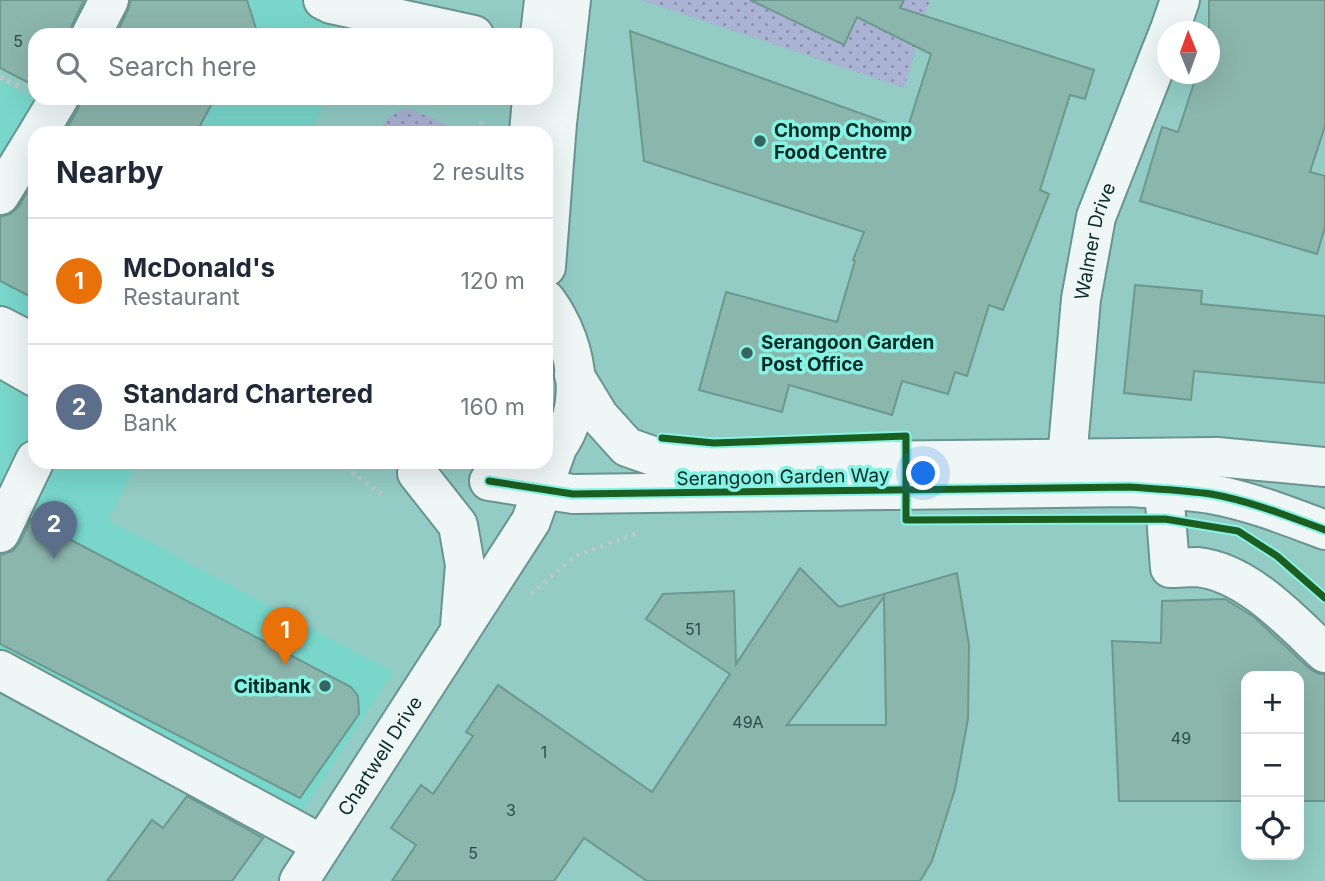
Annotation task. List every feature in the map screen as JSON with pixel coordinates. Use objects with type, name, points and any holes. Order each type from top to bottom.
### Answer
[{"type":"street","points":[[95,28],[109,0]]},
{"type":"street","points":[[323,0],[442,28]]},
{"type":"street","points":[[541,28],[544,0]]},
{"type":"street","points":[[553,175],[571,0]]},
{"type":"street","name":"Walmer Drive","points":[[1172,21],[1180,0]]},
{"type":"street","name":"Walmer Drive","points":[[1067,459],[1081,299],[1096,217],[1157,61]]},
{"type":"street","points":[[39,126],[40,105]]},
{"type":"street","points":[[531,126],[532,105]]},
{"type":"street","points":[[0,195],[28,149]]},
{"type":"street","points":[[553,312],[566,333],[574,375]]},
{"type":"street","points":[[0,326],[28,340]]},
{"type":"street","points":[[0,357],[28,373]]},
{"type":"street","name":"Serangoon Garden Way","points":[[574,375],[599,416],[627,447],[673,463],[1217,457],[1325,467]]},
{"type":"street","name":"Chartwell Drive","points":[[553,455],[570,428],[577,402],[574,375]]},
{"type":"street","points":[[0,533],[31,469]]},
{"type":"street","name":"Chartwell Drive","points":[[407,469],[458,525],[466,565],[459,631]]},
{"type":"street","name":"Serangoon Garden Way","points":[[409,469],[452,484],[489,481],[532,469]]},
{"type":"street","name":"Chartwell Drive","points":[[299,881],[531,522],[546,469]]},
{"type":"street","name":"Serangoon Garden Way","points":[[551,469],[573,494],[1129,487],[1164,489],[1212,494],[1325,530]]},
{"type":"street","points":[[1164,489],[1170,568],[1199,567],[1229,577],[1254,590],[1325,653]]},
{"type":"street","points":[[0,670],[321,845]]},
{"type":"path","points":[[0,76],[28,88]]},
{"type":"path","points":[[481,117],[481,126]]},
{"type":"path","points":[[348,469],[394,503]]},
{"type":"path","points":[[522,603],[575,556],[644,531]]},
{"type":"shaded area","points":[[113,0],[345,0],[343,28],[99,28]]},
{"type":"shaded area","points":[[641,0],[930,0],[904,88]]},
{"type":"shaded area","points":[[0,81],[28,96],[28,105],[46,105],[56,110],[59,105],[324,105],[313,126],[28,126],[28,469],[134,469],[108,520],[393,672],[299,816],[0,659]]},
{"type":"shaded area","points":[[408,108],[449,126],[383,126],[398,112]]},
{"type":"building","points":[[0,0],[84,0],[71,28],[28,28],[28,82],[0,68]]},
{"type":"building","points":[[131,0],[247,0],[256,28],[119,28]]},
{"type":"building","points":[[750,0],[904,0],[900,8],[1094,70],[1085,99],[1070,95],[1040,190],[1049,194],[1003,310],[989,305],[967,376],[955,372],[948,394],[902,381],[892,415],[789,385],[782,412],[699,390],[726,292],[837,322],[855,261],[853,260],[864,232],[644,161],[630,31],[907,130],[931,54],[857,17],[844,45]]},
{"type":"building","points":[[1209,0],[1325,0],[1325,126],[1310,172],[1325,176],[1325,227],[1317,254],[1140,201],[1162,127],[1178,132],[1194,84],[1220,84],[1220,21],[1209,21]]},
{"type":"building","points":[[79,105],[211,105],[200,126],[68,126]]},
{"type":"building","points":[[28,191],[28,295],[0,281],[0,217],[10,214]]},
{"type":"building","points":[[1135,285],[1202,291],[1201,304],[1325,316],[1325,383],[1194,371],[1191,400],[1124,393]]},
{"type":"building","points":[[31,519],[351,687],[358,696],[359,714],[300,798],[0,644],[0,555],[13,551]]},
{"type":"building","points":[[800,568],[839,607],[957,573],[969,645],[968,719],[955,789],[932,861],[920,881],[647,881],[584,838],[554,881],[392,881],[416,845],[391,828],[421,785],[433,794],[473,736],[466,732],[498,685],[652,792],[730,674],[646,619],[663,594],[734,591],[736,664]],"holes":[[[884,597],[886,725],[787,725]]]},
{"type":"building","points":[[1225,599],[1254,617],[1310,669],[1325,674],[1325,801],[1304,801],[1304,671],[1241,671],[1241,801],[1119,801],[1112,641],[1161,643],[1162,601]]},
{"type":"building","points":[[187,796],[263,838],[232,881],[107,881],[152,820],[163,828]]},
{"type":"cycle path","points":[[662,438],[714,443],[906,436],[906,520],[1165,519],[1238,531],[1277,556],[1325,598]]},
{"type":"cycle path","points":[[489,481],[573,494],[1129,487],[1191,491],[1226,497],[1269,509],[1325,530]]},
{"type":"place","name":"Chomp Chomp Food Centre","points":[[760,141]]},
{"type":"place","name":"Serangoon Garden Post Office","points":[[747,353]]},
{"type":"place","name":"Standard Chartered","points":[[54,559]]},
{"type":"place","name":"McDonald's","points":[[285,665]]},
{"type":"place","name":"Citibank","points":[[325,686]]}]
